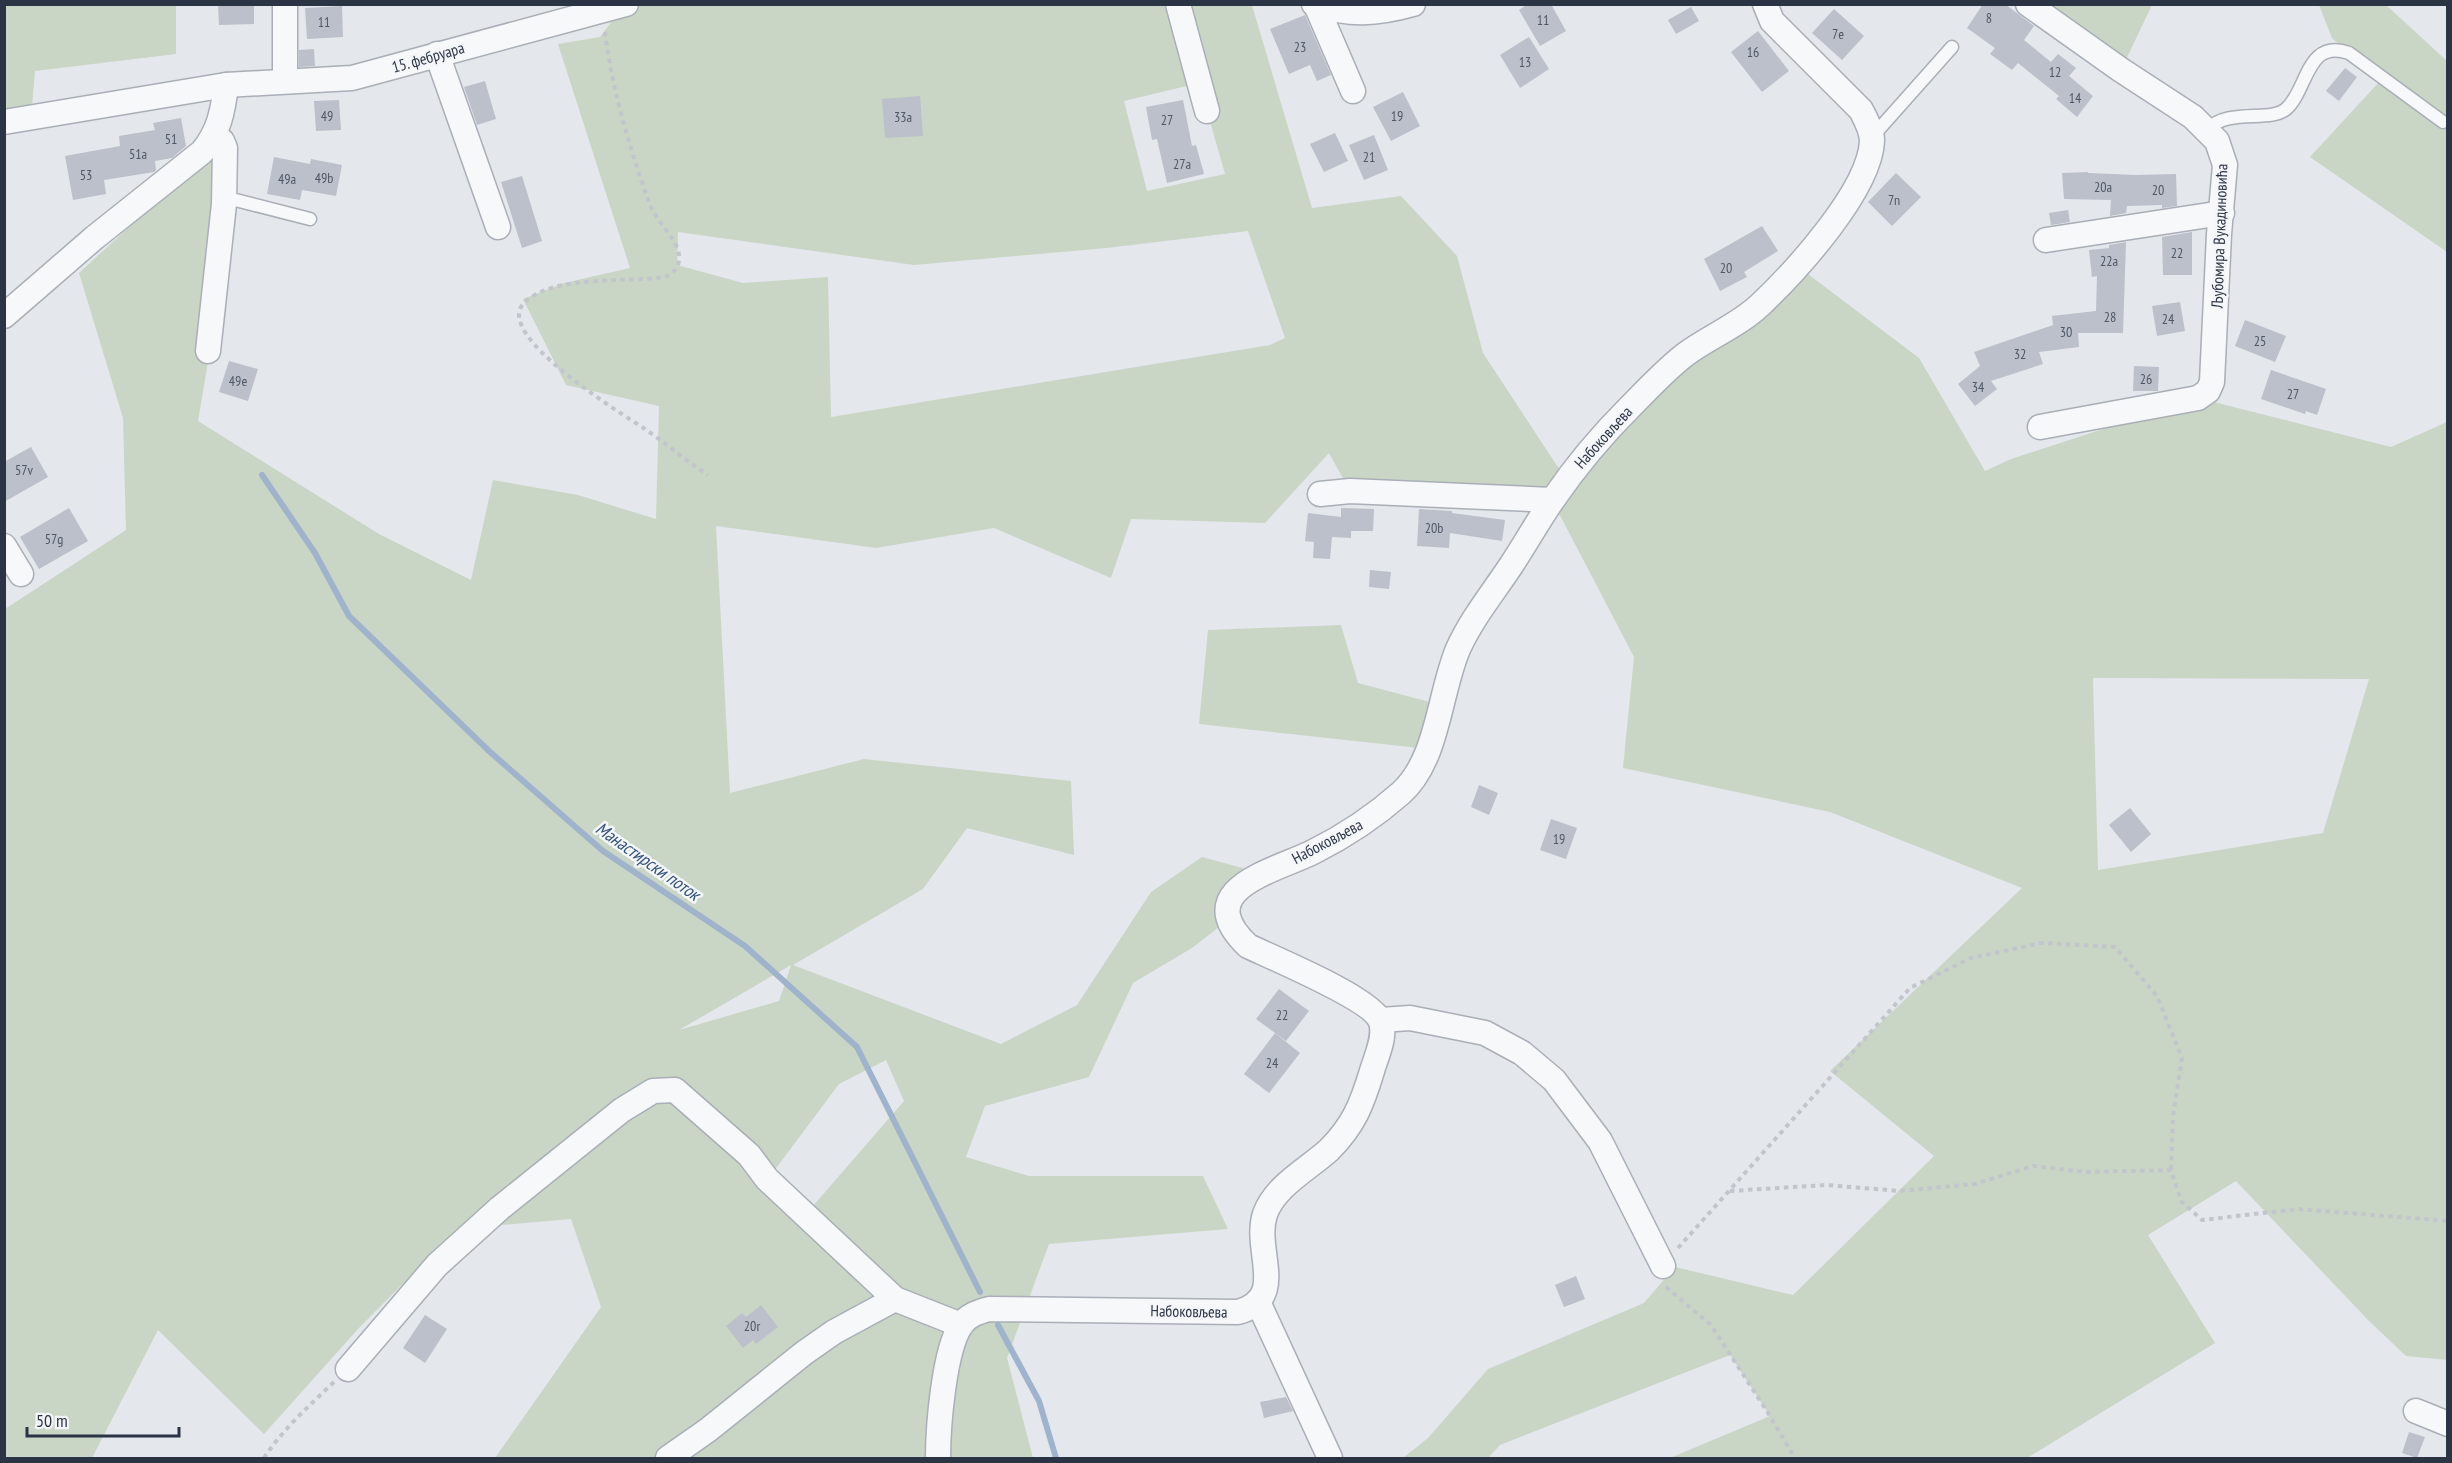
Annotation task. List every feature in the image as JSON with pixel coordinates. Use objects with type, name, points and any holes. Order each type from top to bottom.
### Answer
[{"type":"street","points":[[285,4],[285,81]]},
{"type":"street","name":"15. фебруара","points":[[4,122],[226,85],[352,78],[626,4]]},
{"type":"street","points":[[1178,4],[1207,111]]},
{"type":"street","points":[[1315,5],[1340,11],[1381,13],[1413,4]]},
{"type":"street","points":[[1765,4],[1772,21],[1861,110],[1872,137]]},
{"type":"street","name":"Љубомира Вукадиновића","points":[[2028,4],[2121,70],[2193,117],[2217,141],[2225,165],[2219,234],[2212,382],[2208,391],[2198,398],[2040,427]]},
{"type":"street","points":[[1315,5],[1353,92]]},
{"type":"street","points":[[437,54],[498,226]]},
{"type":"street","points":[[4,316],[94,238],[192,162],[215,135],[222,113],[226,85]]},
{"type":"street","points":[[208,351],[224,197],[225,147],[215,135]]},
{"type":"street","name":"Набоковљева","points":[[1381,1020],[1346,993],[1248,946],[1236,935],[1228,920],[1228,906],[1238,888],[1261,873],[1312,852],[1360,825],[1414,781],[1424,762],[1457,651],[1474,616],[1500,581],[1572,471],[1608,429],[1685,354],[1759,306],[1802,258],[1856,191],[1865,171],[1872,137]]},
{"type":"street","points":[[2046,240],[2222,213]]},
{"type":"street","points":[[1320,494],[1350,491],[1552,500]]},
{"type":"street","points":[[4,546],[21,574]]},
{"type":"street","points":[[1330,1458],[1258,1302],[1267,1282],[1262,1242],[1265,1214],[1280,1191],[1349,1129],[1365,1095],[1382,1037],[1381,1020],[1410,1018],[1485,1033],[1522,1053],[1554,1080],[1600,1141],[1662,1266]]},
{"type":"street","points":[[348,1369],[416,1289],[473,1231],[622,1110],[653,1090],[675,1090],[749,1155],[767,1179],[895,1299],[961,1324],[950,1352],[938,1458]]},
{"type":"street","points":[[668,1458],[708,1431],[804,1353],[834,1332],[895,1299]]},
{"type":"street","name":"Набоковљева","points":[[961,1324],[973,1313],[989,1309],[1238,1312],[1253,1308],[1258,1302]]},
{"type":"street","points":[[2416,1411],[2448,1424]]},
{"type":"lane","points":[[1872,137],[1952,47]]},
{"type":"lane","points":[[2207,130],[2219,120],[2279,114],[2292,102],[2312,62],[2321,54],[2343,51],[2349,53],[2443,122]]},
{"type":"lane","points":[[224,197],[310,219]]},
{"type":"path","points":[[602,11],[608,54],[626,126],[651,207],[660,225],[678,249],[679,262],[674,272],[665,277],[569,285],[546,290],[523,304],[520,308],[520,320],[531,340],[572,380],[647,430],[683,459],[708,475]]},
{"type":"path","points":[[1795,1458],[1711,1325],[1664,1285],[1662,1266],[1910,988],[1971,958],[2042,944],[2115,947],[2157,996],[2182,1058],[2173,1116],[2172,1170],[2181,1201],[2202,1220],[2298,1209],[2448,1221]]},
{"type":"path","points":[[1729,1191],[1826,1185],[1900,1191],[1976,1184],[2033,1166],[2085,1172],[2172,1170]]},
{"type":"path","points":[[264,1458],[300,1414],[348,1369]]},
{"type":"green space","points":[[5,5],[176,5],[176,54],[35,71],[31,118],[5,122]]},
{"type":"green space","points":[[624,5],[1252,5],[1312,208],[1401,196],[1457,256],[1483,353],[1567,481],[1608,429],[1796,265],[1919,358],[1985,471],[2011,459],[2198,398],[2391,447],[2447,422],[2447,1360],[2406,1356],[2368,1320],[2236,1181],[2148,1235],[2215,1343],[2027,1458],[1670,1458],[1770,1416],[1730,1355],[1500,1445],[1488,1458],[1403,1458],[1428,1438],[1488,1369],[1644,1303],[1675,1267],[1793,1295],[1934,1156],[1830,1071],[2022,888],[1830,812],[1623,768],[1634,657],[1552,500],[1350,491],[1329,453],[1265,523],[1131,519],[1111,578],[994,528],[876,548],[716,526],[730,793],[864,759],[1071,781],[1074,855],[967,828],[923,889],[793,965],[1001,1044],[1077,1005],[1151,892],[1202,857],[1261,873],[1228,920],[1192,948],[1133,983],[1089,1077],[985,1106],[966,1157],[1029,1176],[1203,1176],[1228,1229],[1049,1244],[1007,1358],[1033,1458],[495,1458],[601,1307],[571,1219],[457,1229],[358,1329],[264,1434],[158,1330],[92,1458],[5,1458],[5,609],[126,530],[123,418],[79,273],[212,151],[229,211],[217,309],[198,421],[379,534],[471,580],[493,480],[578,495],[656,519],[659,406],[566,385],[523,299],[564,283],[630,268],[558,44],[600,37]],"holes":[[[1199,83],[1225,174],[1147,191],[1124,101]],[[1248,231],[1285,338],[1270,345],[831,417],[828,277],[743,283],[677,265],[678,232],[914,265],[1107,248]],[[2093,678],[2369,679],[2323,833],[2098,870]],[[791,965],[779,1001],[679,1030]],[[886,1060],[904,1101],[806,1214],[768,1179],[839,1084]]]},
{"type":"green space","points":[[2028,5],[2152,5],[2121,70]]},
{"type":"green space","points":[[2319,5],[2386,5],[2447,61],[2447,252],[2310,157],[2380,81],[2332,38]]},
{"type":"green space","points":[[1341,625],[1358,683],[1441,705],[1428,749],[1199,724],[1208,630]]},
{"type":"building","points":[[218,4],[254,4],[254,24],[219,25]]},
{"type":"building","points":[[1528,4],[1551,4],[1566,31],[1540,46],[1519,10]]},
{"type":"building","points":[[1983,4],[2005,4],[2034,26],[2024,40],[2051,62],[2058,54],[2076,68],[2069,76],[2093,96],[2077,117],[2056,99],[2059,96],[2018,63],[2012,70],[1990,54],[1995,48],[1967,28]]},
{"type":"building","points":[[342,6],[343,37],[307,39],[305,8]]},
{"type":"building","points":[[1691,7],[1699,21],[1676,34],[1668,20]]},
{"type":"building","points":[[1834,9],[1864,36],[1842,60],[1812,33]]},
{"type":"building","points":[[1305,15],[1331,75],[1317,81],[1310,65],[1289,74],[1270,29]]},
{"type":"building","points":[[1758,31],[1789,71],[1762,92],[1731,52]]},
{"type":"building","points":[[1529,37],[1549,69],[1520,88],[1500,55]]},
{"type":"building","points":[[314,49],[315,66],[299,67],[299,50]]},
{"type":"building","points":[[2345,68],[2357,77],[2339,101],[2326,91]]},
{"type":"building","points":[[485,81],[496,119],[477,125],[464,87]]},
{"type":"building","points":[[1403,92],[1420,126],[1391,141],[1373,107]]},
{"type":"building","points":[[920,96],[923,136],[885,138],[882,99]]},
{"type":"building","points":[[339,100],[341,130],[316,131],[314,101]]},
{"type":"building","points":[[1183,100],[1192,146],[1196,145],[1204,174],[1167,183],[1157,139],[1152,140],[1146,107]]},
{"type":"building","points":[[181,118],[186,146],[172,158],[155,161],[156,170],[154,172],[104,180],[106,194],[73,200],[65,156],[120,146],[119,136],[155,130],[153,123]]},
{"type":"building","points":[[1335,133],[1348,161],[1324,172],[1310,144]]},
{"type":"building","points":[[1374,135],[1388,170],[1364,180],[1349,145]]},
{"type":"building","points":[[274,157],[310,164],[311,159],[342,165],[336,196],[302,190],[300,200],[267,194]]},
{"type":"building","points":[[1896,173],[1921,197],[1892,226],[1868,202]]},
{"type":"building","points":[[2062,173],[2136,175],[2176,174],[2177,206],[2162,208],[2162,205],[2127,206],[2126,213],[2110,216],[2111,200],[2064,199]]},
{"type":"building","points":[[522,176],[542,241],[522,248],[501,182]]},
{"type":"building","points":[[2068,210],[2070,222],[2051,225],[2049,213]]},
{"type":"building","points":[[1762,226],[1778,251],[1744,272],[1747,277],[1720,291],[1704,259]]},
{"type":"building","points":[[2192,232],[2192,275],[2163,275],[2162,237]]},
{"type":"building","points":[[2126,242],[2123,333],[2078,333],[2079,347],[2039,352],[2043,364],[1991,381],[1997,389],[1975,406],[1958,384],[1980,366],[1974,352],[2053,325],[2052,316],[2096,311],[2097,276],[2092,277],[2089,250],[2109,248],[2109,245]]},
{"type":"building","points":[[2180,302],[2185,331],[2157,336],[2152,306]]},
{"type":"building","points":[[2245,320],[2286,336],[2275,362],[2235,346]]},
{"type":"building","points":[[229,361],[258,369],[248,401],[219,392]]},
{"type":"building","points":[[2134,366],[2159,367],[2158,391],[2133,391]]},
{"type":"building","points":[[2271,370],[2326,389],[2317,415],[2306,411],[2305,414],[2261,399]]},
{"type":"building","points":[[31,447],[48,477],[4,502],[4,462]]},
{"type":"building","points":[[69,508],[88,541],[39,569],[20,537]]},
{"type":"building","points":[[1341,508],[1374,509],[1373,531],[1351,531],[1351,538],[1332,537],[1330,559],[1313,558],[1314,542],[1305,541],[1308,513],[1341,517]]},
{"type":"building","points":[[1419,509],[1452,511],[1452,513],[1505,520],[1502,541],[1450,533],[1449,548],[1417,546]]},
{"type":"building","points":[[1370,570],[1391,572],[1389,589],[1369,587]]},
{"type":"building","points":[[1479,785],[1498,793],[1489,815],[1471,807]]},
{"type":"building","points":[[2130,808],[2151,834],[2131,852],[2109,825]]},
{"type":"building","points":[[1551,819],[1577,828],[1566,859],[1540,850]]},
{"type":"building","points":[[1279,989],[1309,1011],[1286,1041],[1256,1019]]},
{"type":"building","points":[[1275,1033],[1300,1053],[1269,1093],[1244,1074]]},
{"type":"building","points":[[1576,1276],[1585,1299],[1564,1307],[1555,1285]]},
{"type":"building","points":[[761,1305],[778,1327],[756,1344],[753,1340],[743,1348],[726,1326],[742,1313],[746,1317]]},
{"type":"building","points":[[425,1315],[447,1329],[425,1363],[403,1348]]},
{"type":"building","points":[[1286,1397],[1293,1411],[1264,1418],[1260,1402]]},
{"type":"building","points":[[2409,1432],[2425,1437],[2417,1458],[2402,1453]]},
{"type":"waterway","name":"Манастирски поток","points":[[262,475],[315,553],[349,616],[489,751],[603,851],[745,946],[857,1047],[980,1292]]},
{"type":"waterway","name":"Манастирски поток","points":[[998,1325],[1039,1401],[1056,1458]]}]
